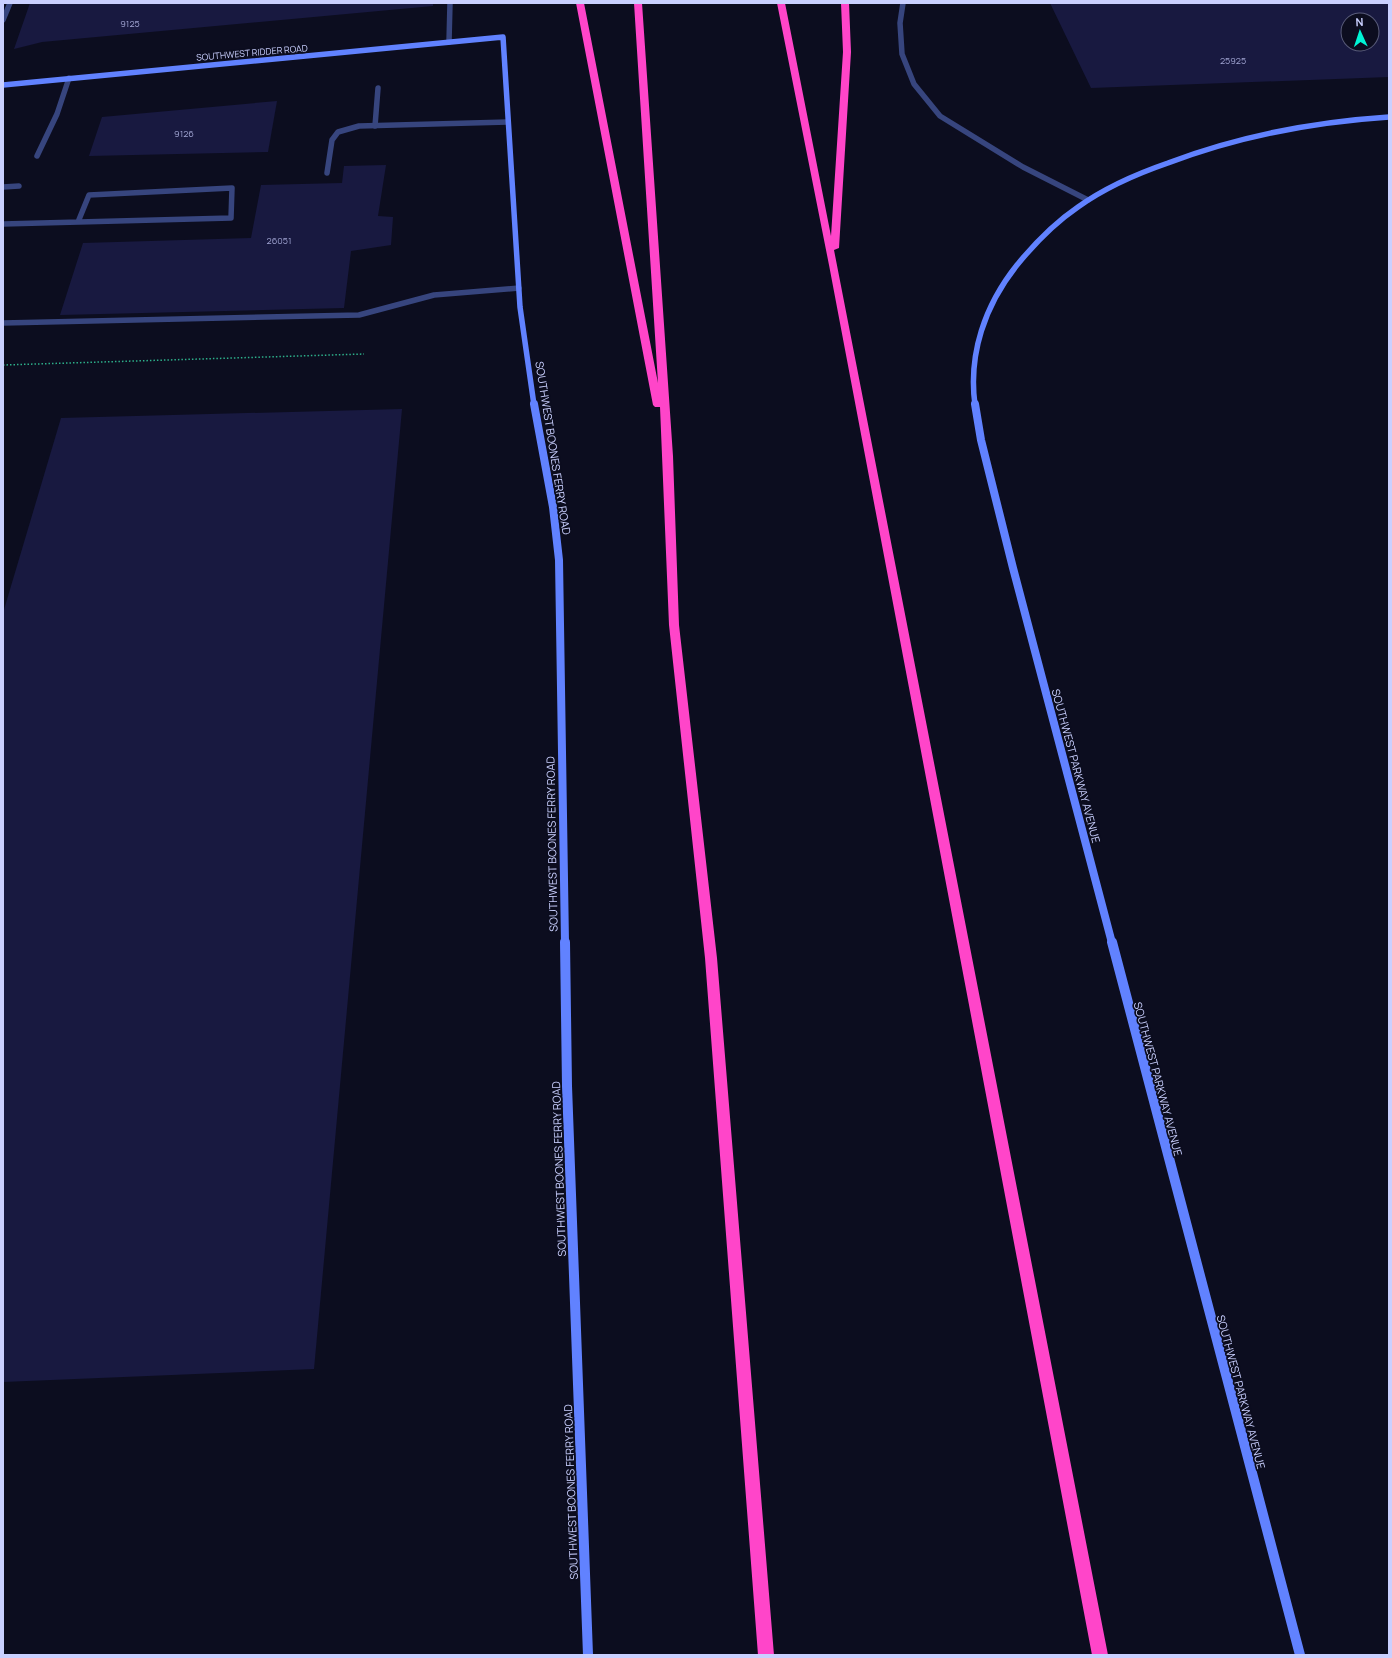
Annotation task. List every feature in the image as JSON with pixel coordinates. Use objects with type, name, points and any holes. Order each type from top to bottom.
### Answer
[{"type":"highway","points":[[580,3],[668,456]]},
{"type":"highway","points":[[638,3],[668,456],[674,625],[711,958],[766,1655]]},
{"type":"highway","points":[[781,3],[833,265],[1100,1655]]},
{"type":"highway","points":[[833,265],[847,52],[845,3]]},
{"type":"street","points":[[3,20],[10,3]]},
{"type":"street","points":[[449,42],[450,3]]},
{"type":"street","points":[[903,3],[900,23],[902,54],[914,84],[940,116],[1024,167],[1088,200]]},
{"type":"street","name":"SOUTHWEST RIDDER ROAD","points":[[3,85],[503,37]]},
{"type":"street","name":"SOUTHWEST BOONES FERRY ROAD","points":[[503,37],[519,288],[530,383],[554,506],[559,560],[567,1086],[588,1655]]},
{"type":"street","points":[[37,156],[57,114],[70,78]]},
{"type":"street","points":[[374,126],[378,88]]},
{"type":"street","name":"SOUTHWEST PARKWAY AVENUE","points":[[1300,1655],[1020,596],[983,449],[973,389],[975,353],[980,333],[994,298],[1024,256],[1068,214],[1088,200],[1140,173],[1185,156],[1230,143],[1305,126],[1389,117]]},
{"type":"street","points":[[327,173],[332,140],[338,132],[360,126],[508,122]]},
{"type":"street","points":[[3,187],[19,186]]},
{"type":"street","points":[[3,224],[231,218],[232,188],[89,195],[78,222]]},
{"type":"street","points":[[3,323],[359,315],[434,295],[519,288]]},
{"type":"path","points":[[3,365],[364,354]]},
{"type":"building","points":[[30,3],[433,3],[433,6],[42,42],[14,49]]},
{"type":"building","points":[[1050,3],[1389,3],[1389,77],[1091,88]]},
{"type":"building","points":[[277,101],[268,152],[89,156],[102,117]]},
{"type":"building","points":[[386,165],[378,216],[393,217],[391,245],[351,251],[344,308],[60,315],[83,243],[251,238],[261,185],[342,183],[344,166]]},
{"type":"building","points":[[402,409],[314,1369],[3,1382],[3,613],[61,418]]}]
